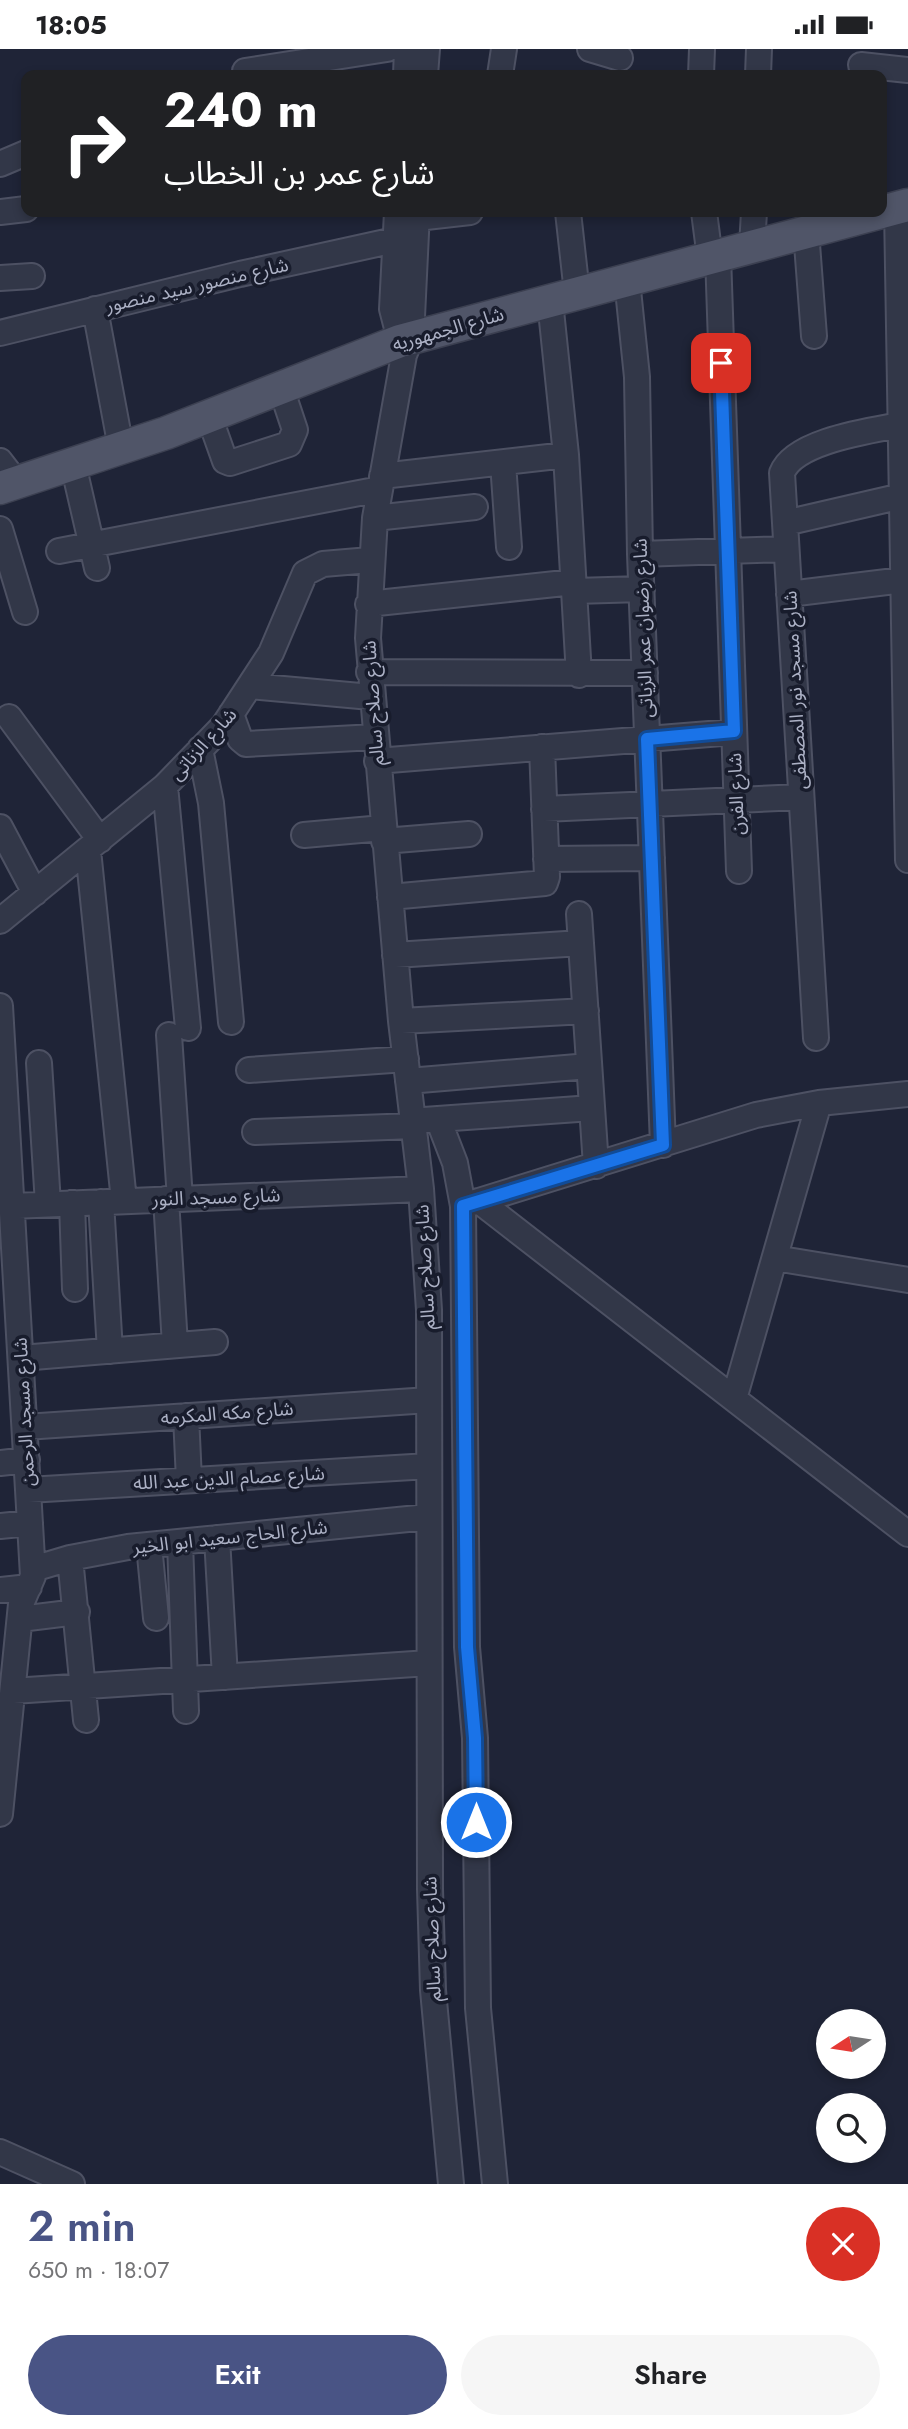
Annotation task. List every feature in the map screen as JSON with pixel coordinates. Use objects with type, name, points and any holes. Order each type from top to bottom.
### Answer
[{"type":"main road","name":"شارع الجمهوريه","points":[[6,477],[73,464],[405,345],[563,297],[752,246],[813,224],[849,217]]},
{"type":"street","points":[[251,70],[387,49]]},
{"type":"street","points":[[406,70],[407,49]]},
{"type":"street","points":[[425,70],[427,49]]},
{"type":"street","points":[[501,70],[504,49]]},
{"type":"street","points":[[590,49],[619,61]]},
{"type":"street","points":[[701,70],[702,49]]},
{"type":"street","points":[[758,70],[759,49]]},
{"type":"street","points":[[861,63],[908,71]]},
{"type":"street","points":[[0,164],[21,155]]},
{"type":"street","points":[[902,207],[900,425],[905,469],[902,496],[908,860]]},
{"type":"street","points":[[0,212],[21,210]]},
{"type":"street","points":[[405,345],[392,309],[395,240],[408,217]]},
{"type":"street","name":"شارع صلاح سالم","points":[[410,217],[405,345],[370,560],[369,671],[401,1021],[407,1070],[422,1122],[421,1189],[429,1310],[428,1517],[433,1990],[451,2184]]},
{"type":"street","points":[[568,217],[563,297],[566,455],[579,675]]},
{"type":"street","name":"شارع الفرن","points":[[705,217],[714,256],[728,551],[738,871]]},
{"type":"street","points":[[752,246],[754,217]]},
{"type":"street","points":[[813,224],[814,336]]},
{"type":"street","name":"شارع منصور سيد منصور","points":[[0,333],[395,240]]},
{"type":"street","points":[[0,278],[32,276]]},
{"type":"street","name":"شارع رضوان عمر الزياتى","points":[[627,280],[637,377],[640,554],[663,1145]]},
{"type":"street","points":[[94,309],[121,448]]},
{"type":"street","points":[[209,416],[226,461],[230,463],[289,444],[295,430],[281,388]]},
{"type":"street","name":"شارع مسجد نور المصطفى","points":[[816,1038],[782,473],[789,460],[842,437],[900,425]]},
{"type":"street","points":[[60,551],[95,556],[381,483],[566,455]]},
{"type":"street","points":[[503,463],[509,547]]},
{"type":"street","points":[[73,464],[95,556]]},
{"type":"street","points":[[785,523],[902,496]]},
{"type":"street","points":[[375,518],[475,507]]},
{"type":"street","points":[[0,529],[8,582],[25,611]]},
{"type":"street","points":[[640,554],[786,549]]},
{"type":"street","name":"شارع الزناتى","points":[[0,921],[165,786],[231,714],[271,653],[305,573],[323,564],[370,560]]},
{"type":"street","points":[[789,594],[903,580]]},
{"type":"street","points":[[368,604],[575,587],[642,589]]},
{"type":"street","points":[[369,671],[579,675],[645,673]]},
{"type":"street","points":[[250,686],[371,697]]},
{"type":"street","points":[[231,714],[240,739],[246,744],[376,749],[541,747],[734,731]]},
{"type":"street","points":[[9,717],[94,845],[113,1202],[110,1351]]},
{"type":"street","points":[[541,747],[546,870]]},
{"type":"street","points":[[200,749],[211,803],[231,1021]]},
{"type":"street","points":[[165,786],[178,1032],[173,1199],[175,1345]]},
{"type":"street","points":[[544,809],[801,797]]},
{"type":"street","points":[[0,827],[35,893]]},
{"type":"street","points":[[304,835],[469,834]]},
{"type":"street","points":[[390,897],[546,870],[652,858]]},
{"type":"street","points":[[579,914],[596,1166]]},
{"type":"street","points":[[395,955],[582,943]]},
{"type":"street","name":"شارع مسجد الرحمن","points":[[0,1006],[12,1206],[7,1237],[21,1358],[12,1401],[25,1427],[31,1578],[23,1596],[19,1619],[13,1691],[3,1753],[0,1814]]},
{"type":"street","points":[[401,1021],[586,1011]]},
{"type":"street","points":[[38,1063],[75,1289]]},
{"type":"street","points":[[249,1070],[589,1066]]},
{"type":"street","points":[[471,1203],[756,1115],[819,1103],[908,1094]]},
{"type":"street","points":[[734,1399],[819,1103]]},
{"type":"street","points":[[254,1132],[592,1108]]},
{"type":"street","points":[[422,1122],[455,1163],[471,1203],[467,1655],[475,1738],[478,2008],[495,2184]]},
{"type":"street","name":"شارع مسجد النور","points":[[12,1206],[421,1189]]},
{"type":"street","points":[[471,1203],[734,1399],[908,1534]]},
{"type":"street","points":[[775,1258],[908,1280]]},
{"type":"street","points":[[21,1358],[215,1342]]},
{"type":"street","name":"شارع مكه المكرمه","points":[[25,1427],[429,1400]]},
{"type":"street","points":[[186,1416],[189,1480]]},
{"type":"street","points":[[0,1463],[27,1460]]},
{"type":"street","name":"شارع عصام الدين عبد الله","points":[[28,1490],[429,1466]]},
{"type":"street","name":"شارع الحاج سعيد ابو الخير","points":[[0,1590],[70,1558],[149,1545],[428,1517]]},
{"type":"street","points":[[0,1526],[30,1523]]},
{"type":"street","points":[[217,1538],[225,1677]]},
{"type":"street","points":[[180,1542],[187,1711]]},
{"type":"street","points":[[149,1545],[156,1618]]},
{"type":"street","points":[[70,1558],[86,1720]]},
{"type":"street","points":[[19,1619],[77,1612]]},
{"type":"street","points":[[13,1691],[429,1663]]},
{"type":"street","points":[[0,2152],[72,2184]]},
{"type":"route","points":[[476,1822],[475,1738],[467,1663],[463,1206],[663,1145],[647,739],[734,731],[721,363]]}]
